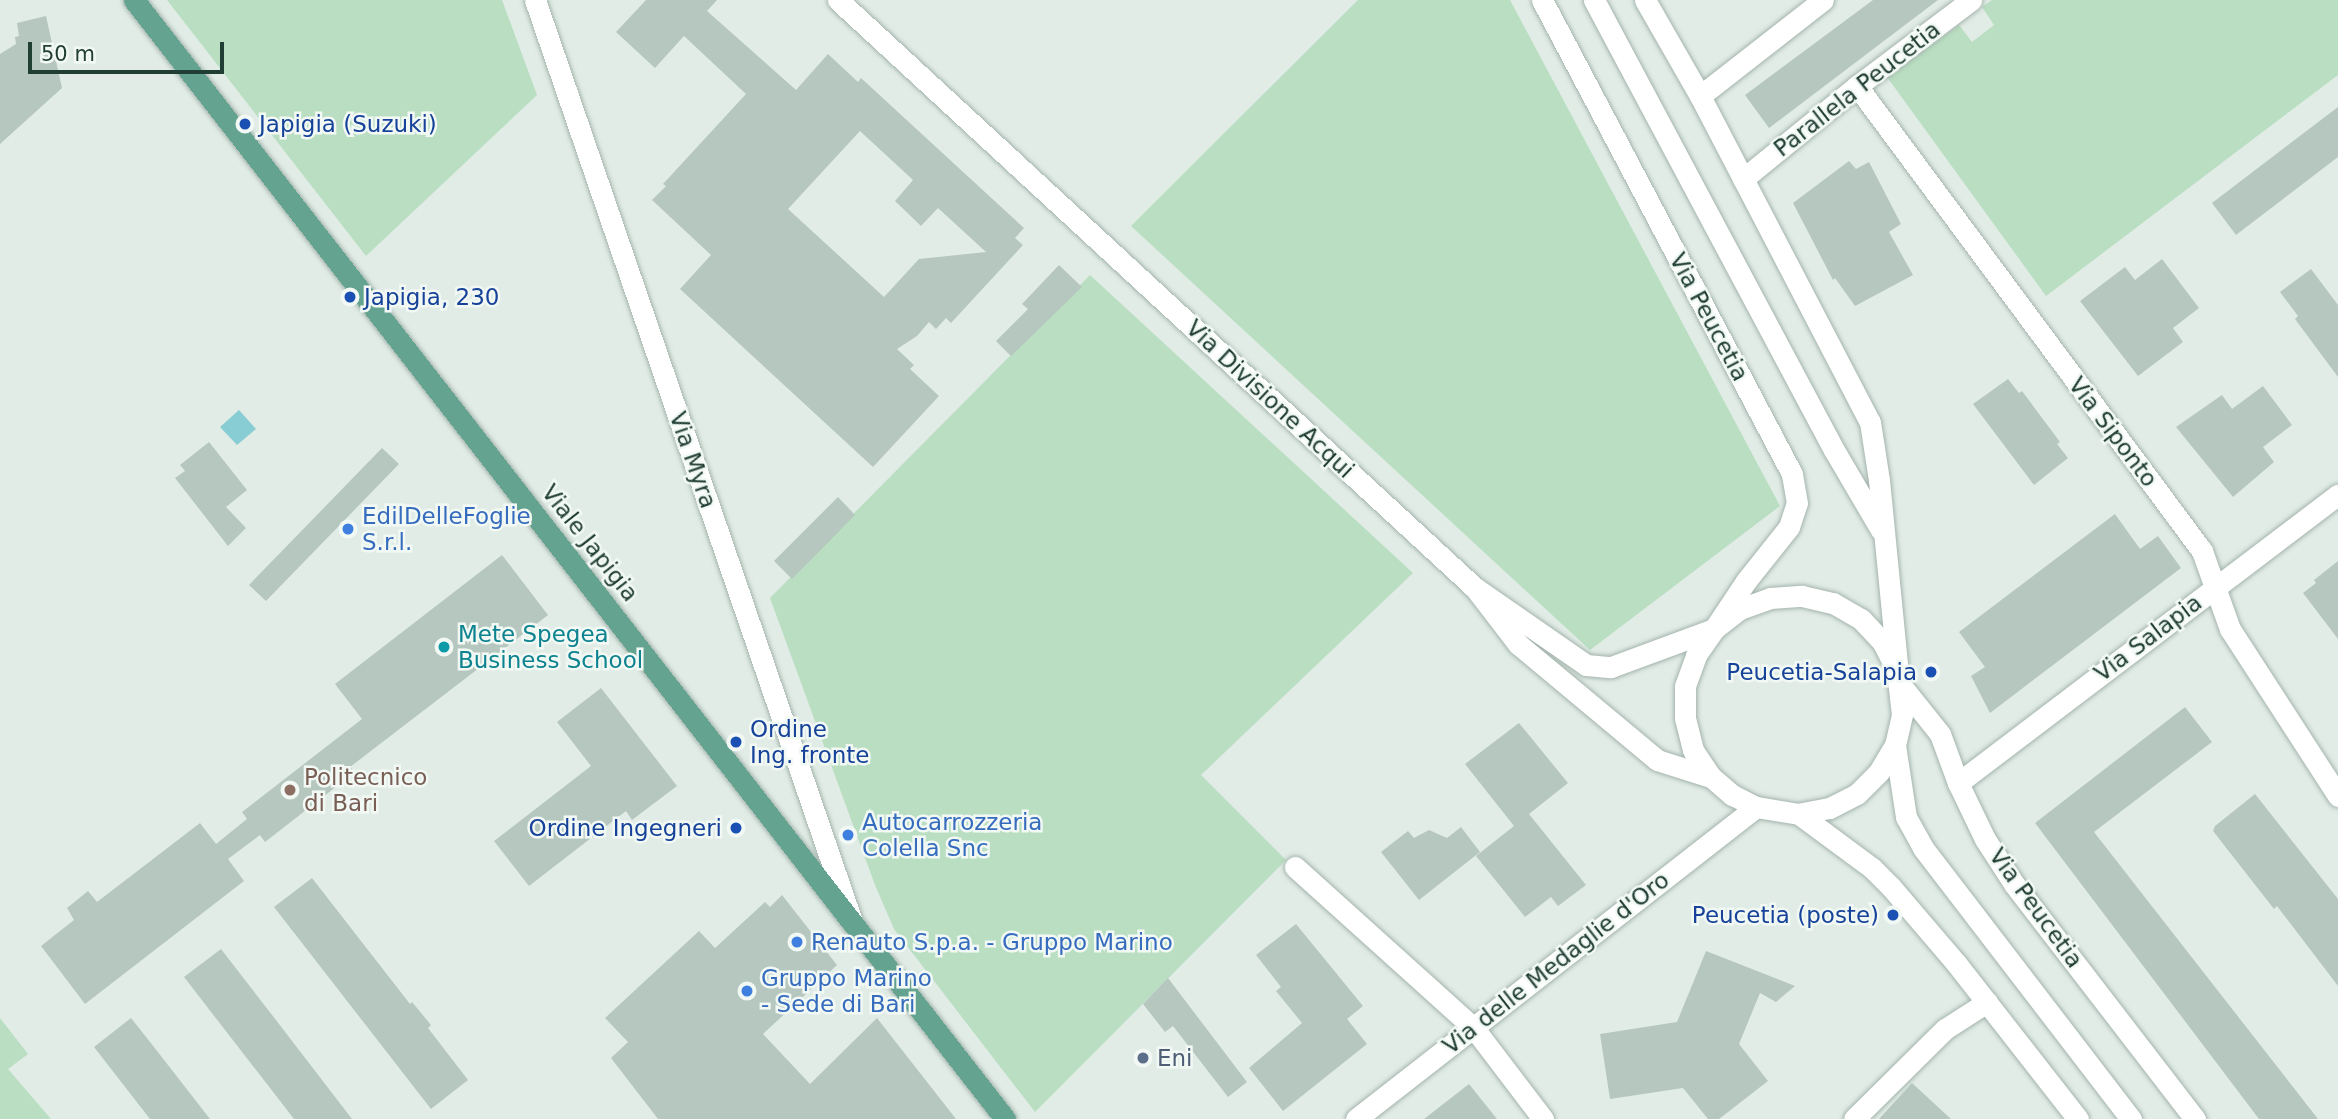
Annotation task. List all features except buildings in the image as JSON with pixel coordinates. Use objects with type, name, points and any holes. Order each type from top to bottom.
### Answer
[{"type":"main road","name":"Viale Japigia","points":[[134,0],[1005,1119]]},
{"type":"street","name":"Via Myra","points":[[535,0],[851,921]]},
{"type":"street","name":"Via Divisione Acqui","points":[[838,0],[1475,588],[1518,644],[1657,760],[1711,777]]},
{"type":"street","name":"Via Peucetia","points":[[1542,0],[1792,474],[1797,503],[1789,527],[1746,580],[1696,655],[1685,697],[1685,719],[1693,750],[1711,777],[1732,795],[1756,807],[1799,814],[1829,808],[1857,793],[1879,772],[1895,746],[1902,715],[1870,422],[1700,96],[1645,0]]},
{"type":"street","name":"Via Peucetia","points":[[1594,0],[1834,450],[1884,535]]},
{"type":"street","points":[[1700,96],[1823,0]]},
{"type":"street","name":"Parallela Peucetia","points":[[1743,179],[1857,86],[1972,0]]},
{"type":"street","name":"Via Siponto","points":[[1857,86],[2202,551],[2230,629],[2338,796]]},
{"type":"street","name":"Via Salapia","points":[[1958,783],[2338,495]]},
{"type":"street","name":"Via Peucetia","points":[[1475,588],[1586,665],[1611,667],[1714,629],[1740,609],[1770,598],[1812,598],[1833,603],[1861,619],[1883,643],[1899,678],[1940,734],[1958,783],[1985,839],[2014,884],[2195,1119]]},
{"type":"street","points":[[1895,746],[1906,817],[1923,848],[2131,1119]]},
{"type":"street","name":"Via delle Medaglie d'Oro","points":[[1356,1119],[1756,807]]},
{"type":"street","name":"Via Peucetia","points":[[1799,814],[1872,868],[1891,887],[1987,1002],[2078,1119]]},
{"type":"street","points":[[1295,867],[1473,1027],[1543,1119]]},
{"type":"street","points":[[1854,1119],[1945,1029],[1987,1002]]},
{"type":"green space","points":[[167,0],[502,0],[537,95],[366,256]]},
{"type":"green space","points":[[1358,0],[1510,0],[1780,506],[1590,650],[1131,226]]},
{"type":"green space","points":[[1992,0],[2338,0],[2338,75],[2046,296],[1887,77],[1959,25],[1972,42],[1994,25],[1982,7]]},
{"type":"green space","points":[[1090,275],[1413,573],[1201,775],[1286,860],[1035,1112],[894,929],[875,885],[770,598]]},
{"type":"green space","points":[[0,1018],[28,1054],[8,1069],[51,1119],[0,1119]]},
{"type":"water","points":[[239,410],[256,429],[237,445],[220,427]]},
{"type":"place","name":"Japigia (Suzuki)","points":[[245,124]]},
{"type":"place","name":"Japigia, 230","points":[[350,297]]},
{"type":"place","name":"EdilDelleFoglie S.r.l.","points":[[348,529]]},
{"type":"place","name":"Mete Spegea Business School","points":[[444,647]]},
{"type":"place","name":"Peucetia-Salapia","points":[[1931,672]]},
{"type":"place","name":"Ordine Ing. fronte","points":[[736,742]]},
{"type":"place","name":"Politecnico di Bari","points":[[290,790]]},
{"type":"place","name":"Ordine Ingegneri","points":[[736,828]]},
{"type":"place","name":"Autocarrozzeria Colella Snc","points":[[848,835]]},
{"type":"place","name":"Peucetia (poste)","points":[[1893,915]]},
{"type":"place","name":"Renauto S.p.a. - Gruppo Marino","points":[[797,942]]},
{"type":"place","name":"Gruppo Marino - Sede di Bari","points":[[747,991]]},
{"type":"place","name":"Eni","points":[[1143,1058]]}]
